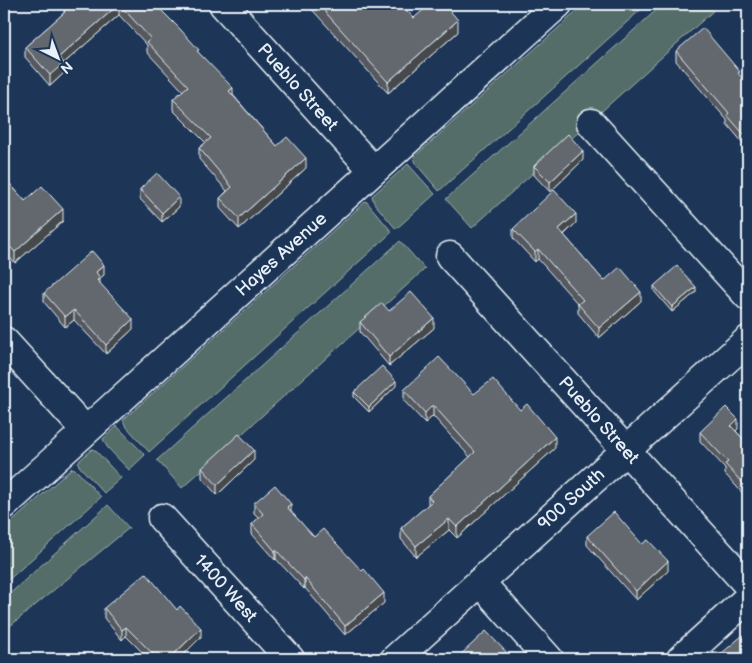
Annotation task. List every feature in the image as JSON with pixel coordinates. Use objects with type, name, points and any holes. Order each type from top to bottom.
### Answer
[{"type":"street","name":"Pueblo Street","points":[[223,4],[373,170]]},
{"type":"street","name":"Hayes Avenue","points":[[4,505],[558,4]]},
{"type":"street","points":[[591,123],[748,296]]},
{"type":"street","name":"Pueblo Street","points":[[450,256],[748,586]]},
{"type":"street","points":[[4,340],[86,430]]},
{"type":"street","name":"900 South","points":[[395,659],[748,340]]},
{"type":"street","name":"1400 West","points":[[162,518],[290,659]]},
{"type":"street","points":[[480,582],[550,659]]},
{"type":"street","points":[[681,659],[748,598]]},
{"type":"green space","points":[[585,4],[647,4],[439,191],[416,164],[414,157]]},
{"type":"green space","points":[[663,4],[706,4],[713,11],[472,228],[446,199]]},
{"type":"green space","points":[[408,164],[435,194],[396,229],[374,203],[372,196]]},
{"type":"green space","points":[[366,201],[392,232],[149,452],[125,425],[123,420]]},
{"type":"green space","points":[[400,241],[425,269],[182,488],[157,460]]},
{"type":"green space","points":[[117,426],[145,455],[129,470],[107,447],[103,439]]},
{"type":"green space","points":[[92,449],[121,478],[104,493],[79,466],[78,462]]},
{"type":"green space","points":[[72,468],[101,497],[4,584],[4,529]]},
{"type":"green space","points":[[108,505],[129,528],[4,631],[4,599]]},
{"type":"building","points":[[73,4],[119,4],[59,57],[64,63],[50,75],[25,47]]},
{"type":"building","points":[[119,4],[155,4],[233,88],[229,91],[277,146],[287,137],[306,158],[239,218],[220,198],[232,187],[199,148],[211,138],[173,99],[188,86],[147,42],[151,39]]},
{"type":"building","points":[[318,4],[400,4],[414,18],[430,4],[444,4],[458,20],[388,82]]},
{"type":"building","points":[[703,28],[740,72],[738,73],[748,85],[748,139],[727,115],[729,113],[676,51]]},
{"type":"building","points":[[568,134],[583,151],[550,182],[534,166]]},
{"type":"building","points":[[157,173],[179,197],[162,213],[140,189]]},
{"type":"building","points":[[4,177],[25,201],[42,186],[63,209],[15,252],[4,240]]},
{"type":"building","points":[[554,190],[576,214],[559,229],[604,281],[620,267],[641,292],[599,328],[578,304],[583,300],[538,249],[535,252],[513,229]]},
{"type":"building","points":[[92,251],[104,265],[96,272],[100,278],[97,280],[133,319],[106,345],[74,310],[65,317],[44,293]]},
{"type":"building","points":[[677,266],[696,287],[672,307],[654,286]]},
{"type":"building","points":[[411,292],[434,318],[389,357],[360,322],[382,303],[389,311]]},
{"type":"building","points":[[439,357],[474,394],[493,379],[520,410],[527,404],[555,437],[457,527],[449,519],[416,546],[401,528],[432,501],[428,496],[475,452],[433,405],[425,413],[404,390]]},
{"type":"building","points":[[382,366],[396,381],[369,407],[354,392]]},
{"type":"building","points":[[726,407],[738,419],[731,426],[748,444],[748,489],[725,464],[728,462],[700,432]]},
{"type":"building","points":[[239,434],[254,450],[217,485],[202,468]]},
{"type":"building","points":[[275,485],[291,504],[287,507],[314,537],[323,529],[362,571],[364,569],[384,593],[345,626],[305,578],[304,580],[275,551],[252,524],[263,514],[254,503]]},
{"type":"building","points":[[614,512],[642,544],[648,540],[668,561],[636,591],[587,536]]},
{"type":"building","points":[[146,573],[177,610],[180,606],[201,628],[169,659],[158,659],[126,627],[122,630],[104,608]]},
{"type":"building","points":[[486,631],[508,654],[502,659],[456,659]]},
{"type":"building","points":[[743,635],[748,642],[748,659],[715,659]]}]
